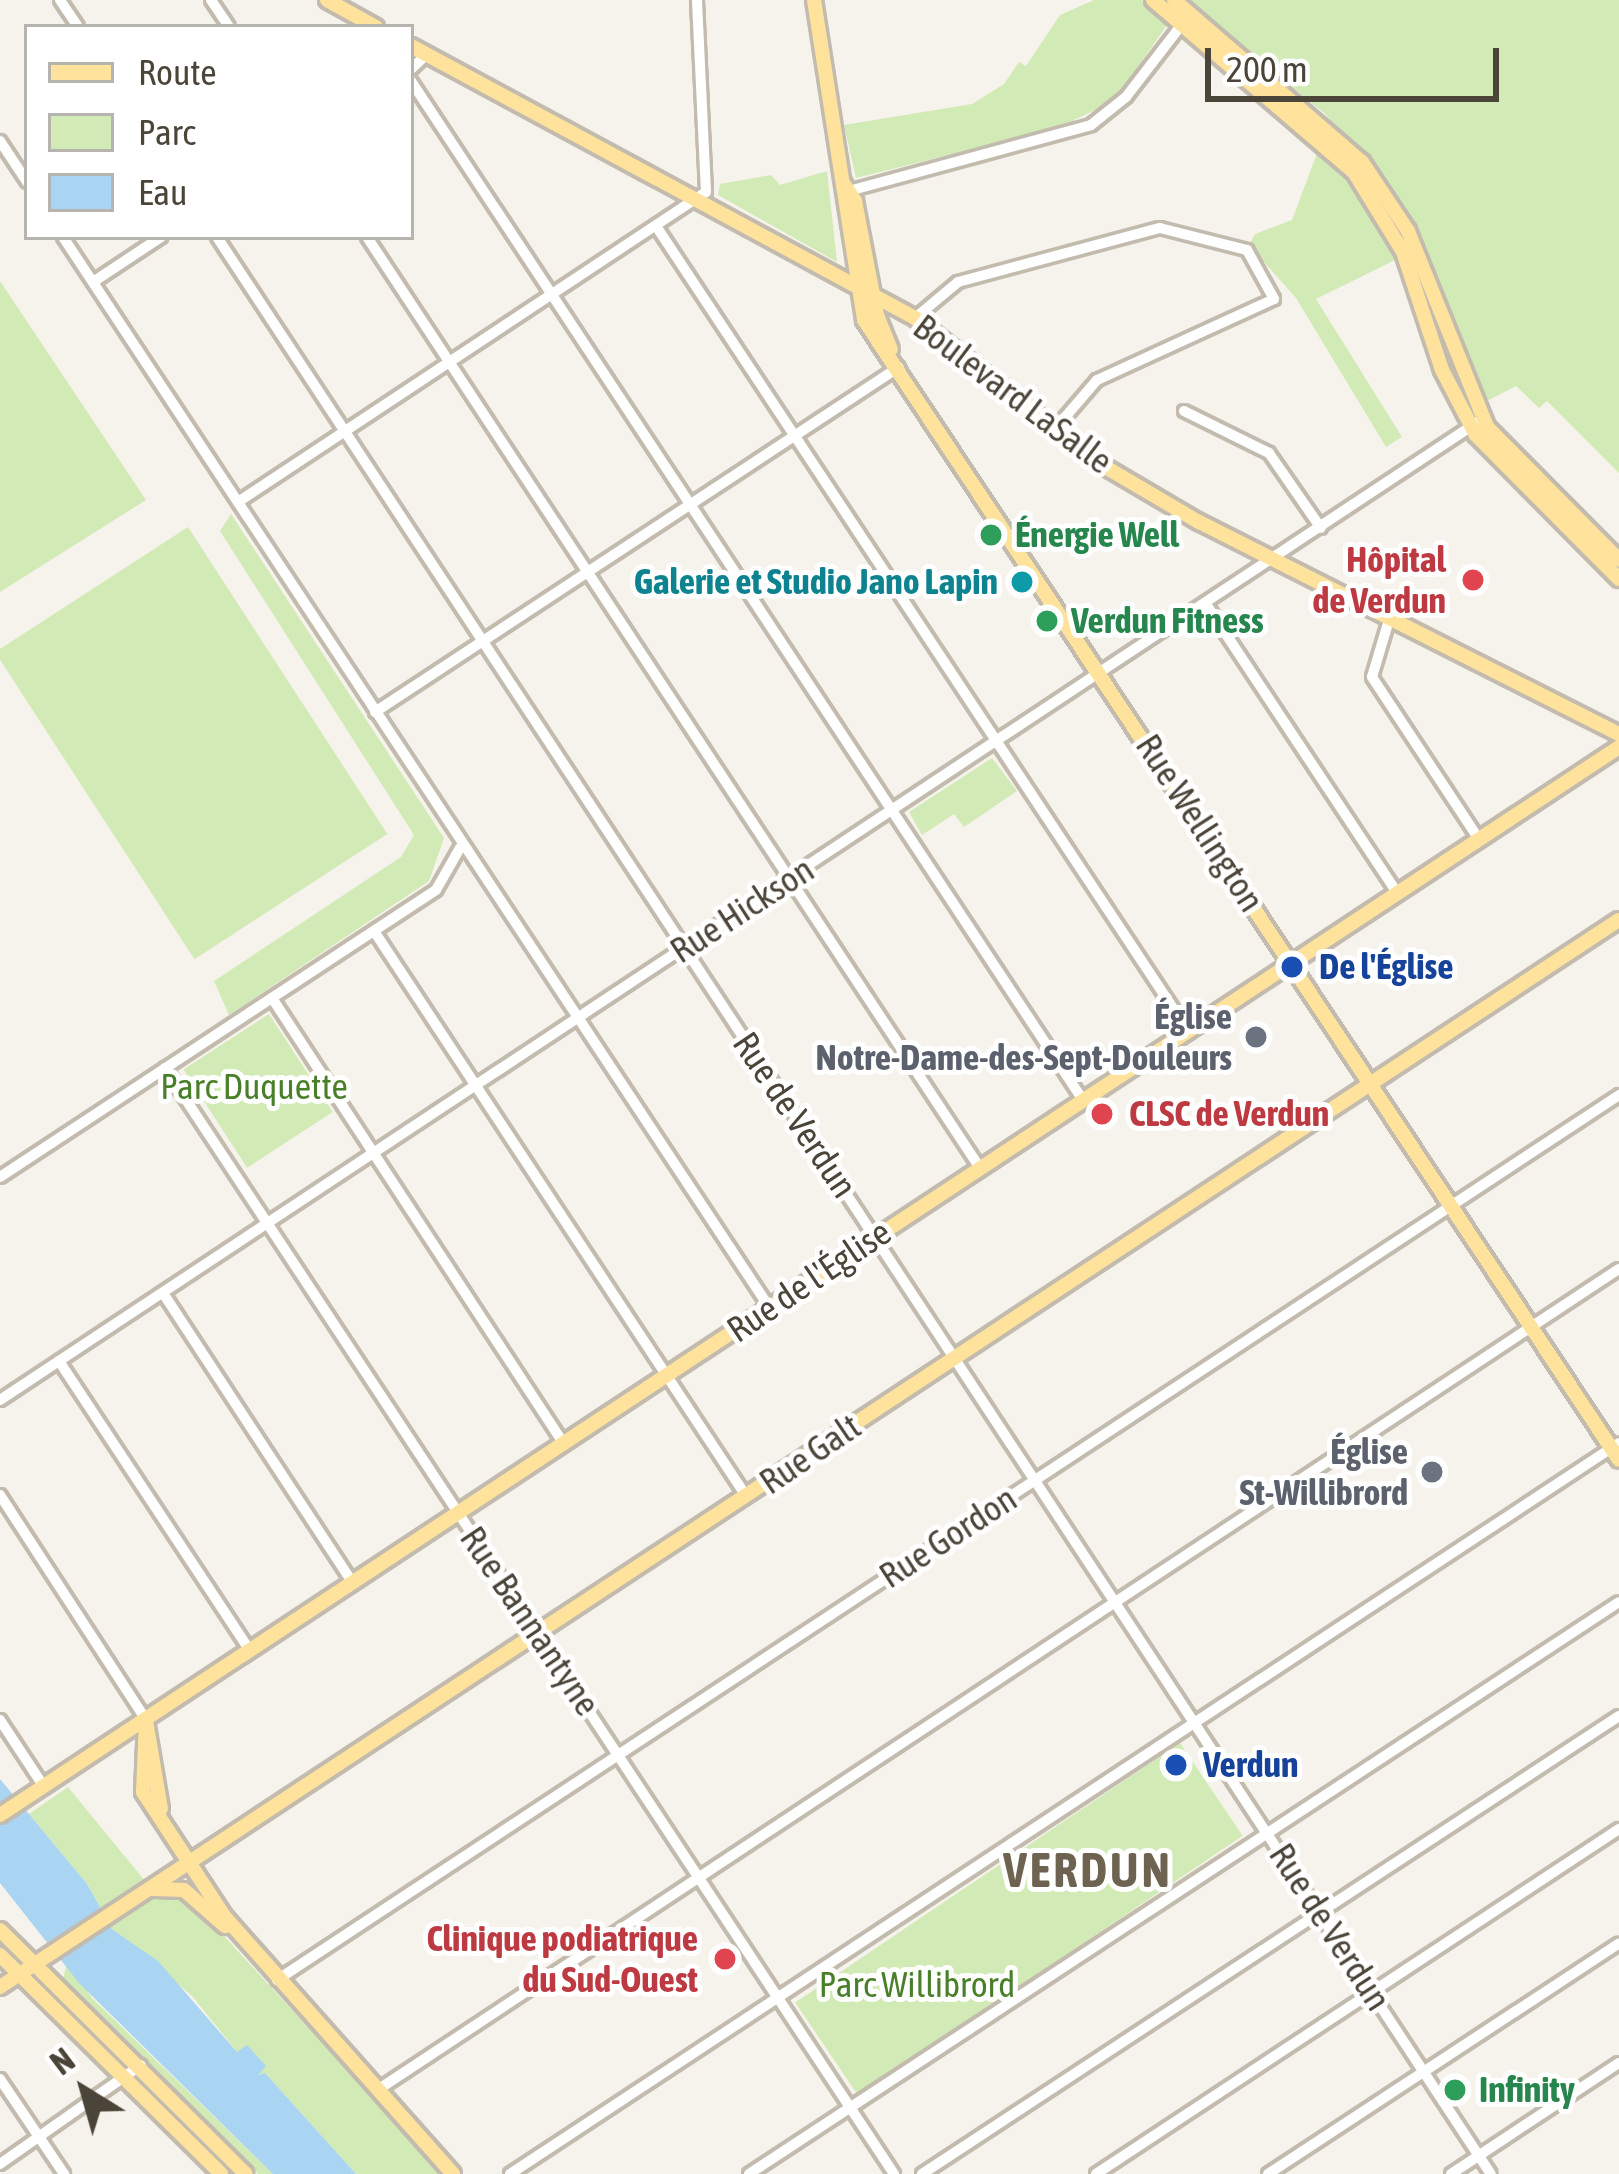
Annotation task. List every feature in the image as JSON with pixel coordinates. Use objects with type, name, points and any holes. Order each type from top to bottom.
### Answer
[{"type":"main road","points":[[327,0],[371,24]]},
{"type":"main road","name":"Rue Wellington","points":[[814,0],[854,285],[864,320],[1616,1450]]},
{"type":"main road","points":[[1153,0],[1180,27],[1312,128],[1354,172],[1403,252],[1477,423],[1619,579]]},
{"type":"main road","points":[[1174,0],[1333,131],[1386,194],[1418,253],[1477,423]]},
{"type":"main road","name":"Boulevard LaSalle","points":[[414,48],[916,318],[1111,471],[1270,561],[1619,734]]},
{"type":"main road","name":"Rue Wellington","points":[[844,189],[899,367]]},
{"type":"main road","points":[[1504,458],[1619,560]]},
{"type":"main road","name":"Rue de l'Église","points":[[0,1815],[1619,747]]},
{"type":"main road","name":"Rue Galt","points":[[0,1987],[1619,920]]},
{"type":"main road","points":[[146,1720],[152,1783],[167,1826],[243,1940],[382,2087],[453,2174]]},
{"type":"main road","points":[[144,1893],[184,1890],[243,1940]]},
{"type":"main road","points":[[0,1930],[246,2174]]},
{"type":"main road","points":[[0,1955],[221,2174]]},
{"type":"street","points":[[238,502],[696,200],[708,184],[697,0]]},
{"type":"street","points":[[844,189],[1091,125],[1126,98],[1180,27]]},
{"type":"street","points":[[414,66],[427,54]]},
{"type":"street","points":[[414,86],[1083,1100]]},
{"type":"street","points":[[0,141],[24,177]]},
{"type":"street","points":[[656,226],[1188,1031]]},
{"type":"street","points":[[916,318],[958,282],[1166,226],[1244,248],[1276,295],[1097,380],[1055,429]]},
{"type":"street","points":[[65,240],[376,712],[460,848],[470,853],[769,1307]]},
{"type":"street","points":[[93,282],[156,240]]},
{"type":"street","name":"Rue de Verdun","points":[[219,240],[1491,2174]]},
{"type":"street","points":[[369,240],[980,1168]]},
{"type":"street","points":[[376,712],[899,367]]},
{"type":"street","points":[[1184,411],[1276,459],[1321,528]]},
{"type":"street","name":"Rue Hickson","points":[[0,1400],[1477,423]]},
{"type":"street","points":[[1206,604],[1396,893]]},
{"type":"street","points":[[1389,620],[1372,677],[1479,839]]},
{"type":"street","points":[[0,1178],[446,880],[460,848]]},
{"type":"street","points":[[374,931],[746,1496]]},
{"type":"street","points":[[272,998],[564,1444]]},
{"type":"street","name":"Rue Bannantyne","points":[[165,1068],[894,2174]]},
{"type":"street","name":"Rue Gordon","points":[[278,1980],[1619,1095]]},
{"type":"street","points":[[382,2087],[1619,1269]]},
{"type":"street","points":[[163,1293],[353,1583]]},
{"type":"street","points":[[59,1361],[250,1651]]},
{"type":"street","points":[[510,2174],[1616,1450]]},
{"type":"street","points":[[0,1495],[146,1720]]},
{"type":"street","points":[[748,2174],[1619,1602]]},
{"type":"street","points":[[922,2174],[1619,1715]]},
{"type":"street","points":[[0,1720],[44,1787]]},
{"type":"street","points":[[1096,2174],[1619,1829]]},
{"type":"street","points":[[1268,2174],[1619,1943]]},
{"type":"street","points":[[1451,2174],[1619,2063]]},
{"type":"street","points":[[0,2164],[141,2065]]},
{"type":"street","points":[[0,2078],[64,2174]]},
{"type":"green space","points":[[1094,0],[1142,0],[1167,25],[1115,100],[1060,127],[856,178],[844,125],[972,104],[1004,84],[1019,62],[1026,66],[1060,15]]},
{"type":"green space","points":[[1184,0],[1619,0],[1619,473],[1547,401],[1539,408],[1516,386],[1483,403],[1422,243],[1384,178],[1323,112]]},
{"type":"green space","points":[[1319,148],[1362,198],[1397,259],[1316,299],[1402,437],[1386,447],[1296,298],[1249,245],[1255,234],[1292,220]]},
{"type":"green space","points":[[827,171],[837,262],[718,195],[720,184],[771,175],[780,185]]},
{"type":"green space","points":[[0,281],[146,500],[0,592]]},
{"type":"green space","points":[[231,514],[444,838],[429,881],[229,1015],[214,981],[401,857],[414,835],[220,531]]},
{"type":"green space","points":[[188,527],[387,834],[194,959],[0,660],[0,649]]},
{"type":"green space","points":[[992,758],[1017,791],[964,827],[954,814],[922,835],[909,812]]},
{"type":"green space","name":"Parc Duquette","points":[[269,1014],[333,1112],[247,1168],[183,1070]]},
{"type":"green space","name":"Parc Willibrord","points":[[1180,1743],[1243,1836],[858,2095],[795,2002]]},
{"type":"green space","points":[[68,1787],[159,1898],[189,1898],[443,2174],[356,2174],[265,2073],[258,2075],[246,2046],[238,2053],[192,1996],[113,1930],[87,1884],[29,1814]]},
{"type":"green space","points":[[67,1962],[92,1998],[273,2174],[258,2174],[63,1980]]},
{"type":"water","points":[[0,1779],[87,1884],[113,1930],[158,1961],[237,2052],[247,2045],[266,2066],[258,2075],[265,2073],[356,2174],[273,2174],[79,1983],[0,1883]]},
{"type":"place","name":"Énergie Well","points":[[991,535]]},
{"type":"place","name":"Hôpital de Verdun","points":[[1473,580]]},
{"type":"place","name":"Galerie et Studio Jano Lapin","points":[[1022,582]]},
{"type":"place","name":"Verdun Fitness","points":[[1047,621]]},
{"type":"place","name":"De l'Église","points":[[1292,967]]},
{"type":"place","name":"Église Notre-Dame-des-Sept-Douleurs","points":[[1256,1037]]},
{"type":"place","name":"CLSC de Verdun","points":[[1102,1114]]},
{"type":"place","name":"Église St-Willibrord","points":[[1432,1472]]},
{"type":"place","name":"Verdun","points":[[1176,1765]]},
{"type":"place","name":"Clinique podiatrique du Sud-Ouest","points":[[725,1959]]},
{"type":"place","name":"Infinity","points":[[1455,2090]]},
{"type":"district","name":"VERDUN","points":[[1088,1870]]}]
